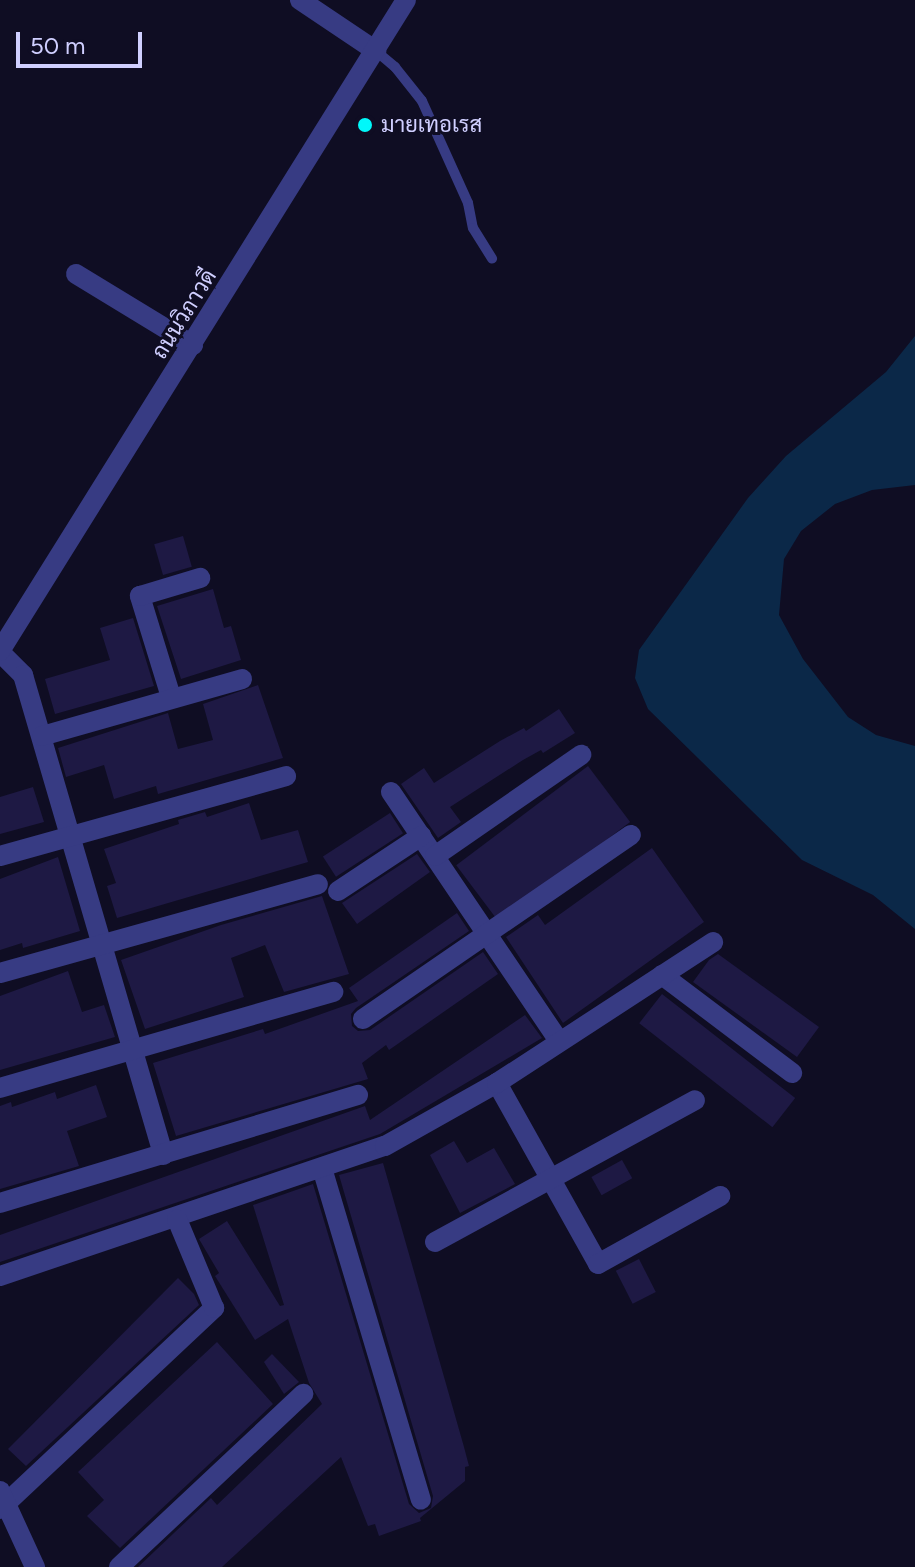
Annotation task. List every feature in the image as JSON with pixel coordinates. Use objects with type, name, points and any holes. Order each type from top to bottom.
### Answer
[{"type":"street","points":[[300,0],[376,51]]},
{"type":"street","name":"ถนนวิภาวดี","points":[[0,651],[406,0]]},
{"type":"street","points":[[76,274],[193,345]]},
{"type":"street","points":[[171,697],[140,596],[200,578]]},
{"type":"street","points":[[0,651],[23,675],[163,1155]]},
{"type":"street","points":[[42,736],[242,679]]},
{"type":"street","points":[[435,856],[581,755]]},
{"type":"street","points":[[0,856],[286,776]]},
{"type":"street","points":[[391,792],[559,1041]]},
{"type":"street","points":[[363,1019],[631,835]]},
{"type":"street","points":[[338,891],[421,836]]},
{"type":"street","points":[[0,973],[318,884]]},
{"type":"street","points":[[0,1276],[177,1219],[385,1146],[497,1083],[713,942]]},
{"type":"street","points":[[662,975],[792,1073]]},
{"type":"street","points":[[0,1088],[333,992]]},
{"type":"street","points":[[497,1083],[598,1264],[720,1196]]},
{"type":"street","points":[[0,1203],[358,1095]]},
{"type":"street","points":[[435,1242],[695,1100]]},
{"type":"street","points":[[322,1168],[421,1500]]},
{"type":"street","points":[[35,1567],[2,1501],[214,1308],[177,1219]]},
{"type":"street","points":[[119,1567],[303,1394]]},
{"type":"lane","points":[[376,51],[395,67],[422,101],[468,203],[473,228],[492,259]]},
{"type":"water","points":[[915,336],[915,485],[872,490],[835,504],[801,531],[784,559],[779,615],[803,659],[848,717],[876,735],[915,746],[915,929],[873,895],[802,860],[648,709],[635,678],[639,650],[748,498],[786,456],[886,372]]},
{"type":"building","points":[[183,536],[192,567],[163,575],[154,544]]},
{"type":"building","points":[[213,589],[224,628],[231,626],[241,660],[181,679],[157,606]]},
{"type":"building","points":[[133,618],[154,686],[55,714],[45,679],[110,660],[100,628]]},
{"type":"building","points":[[258,685],[283,758],[158,794],[156,786],[114,799],[104,765],[66,777],[58,748],[168,713],[178,749],[213,740],[203,704]]},
{"type":"building","points":[[559,709],[575,733],[543,753],[541,750],[523,760],[450,807],[461,822],[438,838],[401,784],[424,768],[434,783],[500,741],[524,728],[526,731]]},
{"type":"building","points":[[588,766],[630,822],[498,921],[456,865]]},
{"type":"building","points":[[33,787],[44,822],[0,834],[0,797]]},
{"type":"building","points":[[249,803],[261,840],[298,830],[308,862],[117,918],[107,886],[116,883],[104,849],[179,824],[178,820],[205,812],[207,817]]},
{"type":"building","points":[[390,813],[403,833],[336,877],[323,857]]},
{"type":"building","points":[[652,848],[704,922],[563,1023],[506,937],[538,915],[545,925]]},
{"type":"building","points":[[417,854],[430,872],[357,924],[342,903]]},
{"type":"building","points":[[58,857],[80,931],[23,948],[22,943],[0,950],[0,879]]},
{"type":"building","points":[[322,896],[349,974],[284,992],[265,945],[231,958],[244,997],[145,1029],[121,960],[221,925]]},
{"type":"building","points":[[457,913],[469,931],[356,1008],[351,1014],[352,1026],[358,1031],[370,1030],[483,952],[498,974],[389,1050],[386,1045],[362,1063],[368,1079],[176,1136],[153,1063],[263,1029],[265,1034],[358,1001],[349,988]]},
{"type":"building","points":[[718,954],[819,1027],[797,1057],[693,982],[709,960]]},
{"type":"building","points":[[68,971],[82,1012],[104,1005],[115,1037],[0,1070],[0,996]]},
{"type":"building","points":[[662,994],[795,1098],[772,1127],[639,1023]]},
{"type":"building","points":[[525,1015],[542,1038],[380,1134],[0,1262],[0,1235],[365,1106],[370,1120]]},
{"type":"building","points":[[96,1085],[107,1117],[67,1131],[79,1166],[0,1189],[0,1106],[11,1102],[12,1107],[55,1092],[57,1099]]},
{"type":"building","points":[[454,1141],[467,1163],[494,1148],[515,1184],[460,1213],[430,1155]]},
{"type":"building","points":[[622,1160],[632,1178],[602,1195],[591,1177]]},
{"type":"building","points":[[383,1163],[469,1466],[465,1467],[465,1481],[420,1518],[421,1521],[379,1536],[375,1524],[368,1526],[341,1457],[222,1567],[138,1567],[211,1498],[217,1505],[322,1404],[309,1383],[288,1319],[255,1340],[215,1276],[219,1273],[199,1239],[227,1221],[280,1306],[284,1305],[253,1205],[313,1184],[409,1504],[419,1513],[431,1508],[433,1496],[339,1175]]},
{"type":"building","points":[[639,1259],[656,1292],[633,1304],[616,1271]]},
{"type":"building","points":[[178,1278],[194,1294],[199,1305],[26,1466],[8,1449]]},
{"type":"building","points":[[217,1342],[273,1404],[120,1548],[87,1516],[104,1500],[78,1472]]},
{"type":"building","points":[[272,1354],[299,1382],[284,1394],[264,1362]]},
{"type":"place","name":"มายเทอเรส","points":[[365,125]]}]
